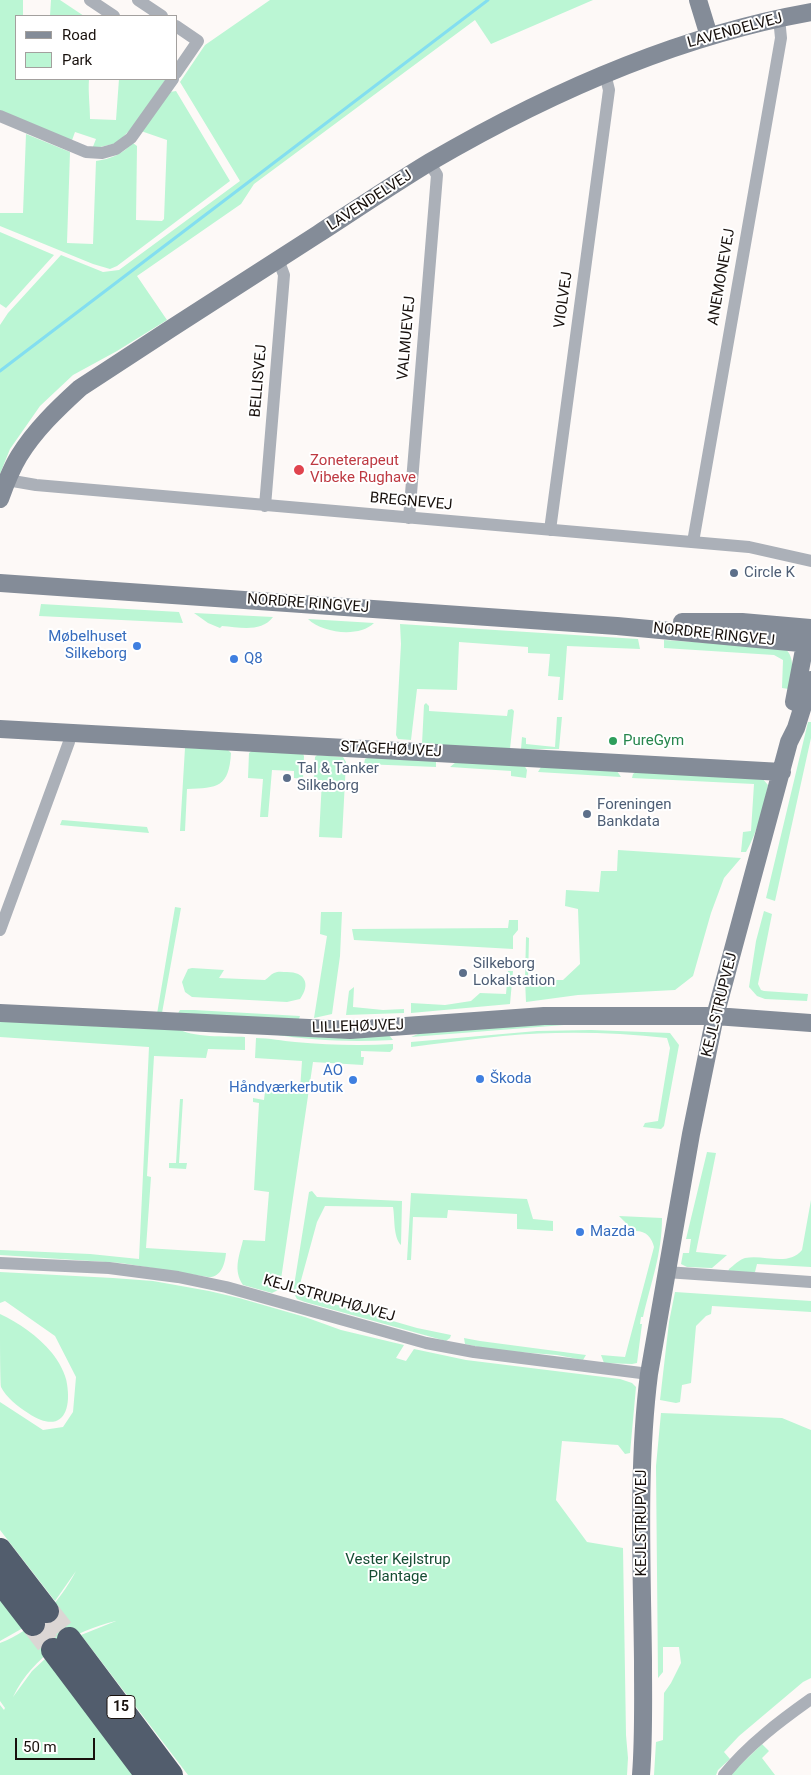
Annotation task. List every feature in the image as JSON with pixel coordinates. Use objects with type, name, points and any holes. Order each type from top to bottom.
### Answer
[{"type":"highway","points":[[0,1550],[40,1617],[0,1581]]},
{"type":"highway","name":"15","points":[[147,1775],[61,1644],[171,1775]]},
{"type":"street","points":[[90,0],[112,15]]},
{"type":"street","points":[[138,0],[160,15]]},
{"type":"street","points":[[698,0],[709,36]]},
{"type":"street","name":"LAVENDELVEJ","points":[[0,499],[18,457],[36,431],[80,388],[429,162],[533,106],[605,74],[709,36],[811,12]]},
{"type":"street","name":"ANEMONEVEJ","points":[[692,542],[781,38],[779,18]]},
{"type":"street","points":[[178,27],[198,41],[178,66]]},
{"type":"street","name":"VIOLVEJ","points":[[550,530],[609,90],[605,74]]},
{"type":"street","points":[[0,116],[86,152],[102,153],[116,149],[131,138],[171,80]]},
{"type":"street","name":"VALMUEVEJ","points":[[409,518],[437,175],[429,162]]},
{"type":"street","name":"BELLISVEJ","points":[[265,506],[284,275],[278,259]]},
{"type":"street","name":"BREGNEVEJ","points":[[7,480],[36,485],[265,506],[748,547],[811,561]]},
{"type":"street","name":"NORDRE RINGVEJ","points":[[0,583],[617,626],[660,622],[742,622],[809,633]]},
{"type":"street","name":"KEJLSTRUPVEJ","points":[[641,1775],[643,1709],[641,1477],[644,1412],[649,1374],[691,1134],[716,1016],[782,772],[789,742],[789,726],[809,633]]},
{"type":"street","name":"KEJLSTRUPVEJ","points":[[789,742],[796,728],[811,680]]},
{"type":"street","name":"STAGEHØJVEJ","points":[[0,729],[782,772]]},
{"type":"street","points":[[0,930],[69,742],[69,733]]},
{"type":"street","name":"LILLEHØJVEJ","points":[[0,1013],[350,1030],[517,1016],[716,1016],[811,1023]]},
{"type":"street","name":"KEJLSTRUPHØJVEJ","points":[[0,1263],[109,1268],[178,1277],[226,1287],[426,1343],[474,1352],[649,1374]]},
{"type":"street","points":[[666,1272],[811,1282]]},
{"type":"street","points":[[724,1775],[731,1766],[776,1724],[811,1699]]},
{"type":"green space","points":[[0,0],[23,0],[23,15],[15,15],[15,80],[89,80],[90,119],[116,120],[119,80],[165,80],[132,128],[117,143],[92,149],[96,139],[75,132],[71,143],[0,113]]},
{"type":"green space","points":[[51,0],[60,0],[82,15],[50,15]]},
{"type":"green space","points":[[270,0],[593,0],[491,44],[475,20],[254,184],[241,204],[137,276],[167,320],[117,351],[73,375],[40,406],[10,449],[0,474],[0,325],[8,313],[61,255],[103,272],[119,270],[240,181],[180,82],[205,45]]},
{"type":"green space","points":[[176,91],[230,181],[117,266],[110,269],[93,264],[0,226],[0,213],[23,213],[26,134],[70,152],[67,243],[93,244],[96,161],[116,155],[133,143],[137,146],[136,220],[162,221],[164,219],[167,140],[141,131],[170,92]]},
{"type":"green space","points":[[0,232],[54,255],[6,308],[0,304]]},
{"type":"green space","points":[[41,604],[179,612],[183,623],[39,616]]},
{"type":"green space","points":[[194,613],[273,617],[268,622],[256,627],[222,626],[220,628],[208,623]]},
{"type":"green space","points":[[308,619],[374,623],[359,631],[341,632],[322,628]]},
{"type":"green space","points":[[400,624],[638,639],[640,649],[567,646],[563,700],[558,700],[560,677],[548,676],[550,654],[528,653],[528,647],[459,642],[457,690],[417,689],[411,740],[398,739],[396,735],[401,644]]},
{"type":"green space","points":[[664,640],[784,648],[791,656],[792,662],[789,689],[782,688],[783,660],[774,655],[664,648]]},
{"type":"green space","points":[[426,703],[429,706],[429,711],[507,716],[508,710],[512,709],[514,711],[510,749],[422,744],[424,705]]},
{"type":"green space","points":[[557,717],[562,717],[559,749],[521,749],[522,737],[526,738],[526,744],[555,747]]},
{"type":"green space","points":[[808,722],[811,722],[811,738],[775,901],[766,898]]},
{"type":"green space","points":[[185,748],[227,749],[231,753],[228,773],[220,783],[207,788],[187,789],[185,831],[180,831]]},
{"type":"green space","points":[[252,751],[303,754],[304,756],[303,779],[294,778],[294,771],[272,770],[268,817],[260,817],[263,779],[248,778],[249,753]]},
{"type":"green space","points":[[317,755],[343,757],[346,762],[342,838],[319,837],[322,780],[314,780],[315,757]]},
{"type":"green space","points":[[369,757],[434,760],[436,767],[364,764],[365,759]]},
{"type":"green space","points":[[456,762],[524,765],[527,770],[526,778],[511,776],[511,771],[450,767]]},
{"type":"green space","points":[[541,767],[617,771],[621,777],[538,772]]},
{"type":"green space","points":[[637,771],[762,778],[768,785],[757,828],[746,852],[741,852],[743,832],[751,831],[754,784],[632,778],[633,774]]},
{"type":"green space","points":[[62,820],[147,827],[149,833],[60,825]]},
{"type":"green space","points":[[618,850],[741,858],[724,878],[711,913],[693,976],[675,990],[578,995],[526,1002],[526,937],[529,938],[528,980],[563,980],[580,964],[578,909],[565,906],[566,890],[599,892],[601,871],[617,871]]},
{"type":"green space","points":[[175,907],[181,908],[162,1013],[157,1014]]},
{"type":"green space","points":[[764,911],[772,914],[758,984],[761,990],[764,991],[808,994],[807,1001],[765,999],[757,996],[749,987],[756,941]]},
{"type":"green space","points":[[321,912],[342,912],[340,956],[332,1014],[314,1018],[327,936],[320,934]]},
{"type":"green space","points":[[509,920],[518,920],[518,930],[513,936],[513,949],[354,940],[352,929],[508,928]]},
{"type":"green space","points":[[188,969],[224,970],[219,978],[265,980],[276,972],[293,973],[302,977],[305,988],[300,999],[287,1002],[192,997],[185,992],[182,982]]},
{"type":"green space","points":[[508,971],[513,971],[510,1004],[411,1013],[411,1003],[445,1005],[471,1001],[480,993],[506,994]]},
{"type":"green space","points":[[354,987],[353,1007],[383,1010],[404,1009],[404,1013],[346,1015],[349,991]]},
{"type":"green space","points":[[180,1010],[300,1016],[299,1019],[177,1015]]},
{"type":"green space","points":[[0,1021],[149,1029],[178,1028],[200,1035],[245,1037],[245,1050],[208,1049],[206,1058],[154,1056],[147,1176],[151,1177],[146,1248],[226,1253],[225,1262],[219,1273],[208,1277],[121,1263],[0,1255],[0,1250],[90,1254],[139,1259],[149,1047],[0,1037]]},
{"type":"green space","points":[[540,1021],[564,1025],[411,1037],[425,1031]]},
{"type":"green space","points":[[591,1030],[670,1033],[679,1045],[664,1126],[661,1129],[643,1127],[645,1123],[658,1121],[670,1048],[667,1038],[605,1033],[544,1033],[491,1037],[411,1047],[411,1042],[537,1031]]},
{"type":"green space","points":[[272,1034],[389,1035],[393,1040],[332,1040]]},
{"type":"green space","points":[[256,1038],[331,1044],[393,1044],[393,1049],[390,1052],[361,1051],[361,1057],[364,1057],[363,1065],[313,1062],[280,1286],[278,1290],[272,1293],[243,1285],[238,1274],[243,1240],[265,1241],[269,1192],[254,1190],[259,1103],[253,1102],[253,1098],[264,1100],[265,1091],[253,1090],[253,1087],[300,1090],[302,1061],[255,1058]]},
{"type":"green space","points":[[180,1099],[183,1099],[179,1163],[187,1163],[186,1169],[169,1168],[169,1163],[176,1163]]},
{"type":"green space","points":[[707,1152],[716,1153],[696,1252],[727,1255],[712,1268],[687,1267],[681,1264],[683,1253],[689,1253],[691,1239],[686,1239]]},
{"type":"green space","points":[[312,1191],[317,1197],[402,1201],[401,1245],[395,1232],[393,1207],[325,1206],[317,1222],[300,1284],[306,1296],[417,1328],[451,1335],[450,1338],[446,1341],[297,1299],[293,1292],[309,1192]]},
{"type":"green space","points":[[411,1193],[527,1199],[533,1219],[553,1221],[553,1231],[517,1229],[517,1214],[448,1210],[447,1218],[413,1217],[411,1260],[407,1260]]},
{"type":"green space","points":[[811,1200],[811,1267],[757,1264],[755,1272],[728,1272],[735,1264],[745,1258],[783,1259],[790,1258],[802,1250]]},
{"type":"green space","points":[[619,1216],[662,1218],[658,1256],[643,1317],[641,1317],[640,1324],[642,1324],[637,1363],[632,1364],[604,1363],[601,1355],[625,1357],[654,1247],[652,1240],[647,1235],[634,1231]]},
{"type":"green space","name":"Vester Kejlstrup Plantage","points":[[0,1272],[153,1281],[239,1298],[305,1317],[341,1330],[404,1345],[396,1358],[406,1361],[414,1349],[466,1360],[620,1379],[632,1383],[636,1387],[630,1453],[625,1454],[618,1445],[562,1441],[556,1500],[587,1542],[623,1548],[627,1775],[188,1775],[81,1635],[116,1621],[85,1631],[56,1647],[31,1669],[13,1697],[32,1671],[46,1658],[134,1775],[0,1775],[0,1705],[4,1710],[5,1708],[0,1701],[0,1643],[35,1623],[62,1594],[76,1571],[55,1601],[0,1530],[0,1402],[43,1430],[63,1427],[73,1412],[76,1377],[55,1336],[5,1301],[0,1303]]},
{"type":"green space","points":[[675,1292],[811,1301],[811,1312],[712,1306],[711,1314],[706,1316],[696,1326],[691,1383],[682,1385],[680,1402],[676,1403],[660,1400],[669,1322]]},
{"type":"green space","points":[[0,1314],[34,1336],[57,1359],[65,1376],[68,1395],[65,1412],[61,1418],[48,1422],[39,1419],[20,1408],[1,1387]]},
{"type":"green space","points":[[464,1338],[586,1355],[583,1360],[557,1355],[493,1350],[465,1344]]},
{"type":"green space","points":[[661,1413],[782,1418],[811,1430],[811,1678],[803,1682],[739,1736],[724,1752],[730,1759],[718,1770],[716,1775],[654,1775],[656,1742],[663,1740],[664,1693],[681,1663],[679,1647],[663,1647],[663,1672],[658,1678],[656,1466]]},
{"type":"green space","points":[[0,1599],[23,1628],[0,1641]]},
{"type":"green space","points":[[762,1744],[769,1751],[762,1758],[775,1775],[730,1775]]},
{"type":"waterway","points":[[0,371],[488,0]]},
{"type":"tunnel","points":[[47,1611],[69,1639]]},
{"type":"tunnel","points":[[33,1624],[53,1650]]},
{"type":"place","name":"Zoneterapeut Vibeke Rughave","points":[[299,470]]},
{"type":"place","name":"Circle K","points":[[734,573]]},
{"type":"place","name":"Møbelhuset Silkeborg","points":[[137,646]]},
{"type":"place","name":"Q8","points":[[234,659]]},
{"type":"place","name":"PureGym","points":[[613,741]]},
{"type":"place","name":"Tal & Tanker Silkeborg","points":[[287,778]]},
{"type":"place","name":"Foreningen Bankdata","points":[[587,814]]},
{"type":"place","name":"Silkeborg Lokalstation","points":[[463,973]]},
{"type":"place","name":"Škoda","points":[[480,1079]]},
{"type":"place","name":"AO Håndværkerbutik","points":[[353,1080]]},
{"type":"place","name":"Mazda","points":[[580,1232]]}]
